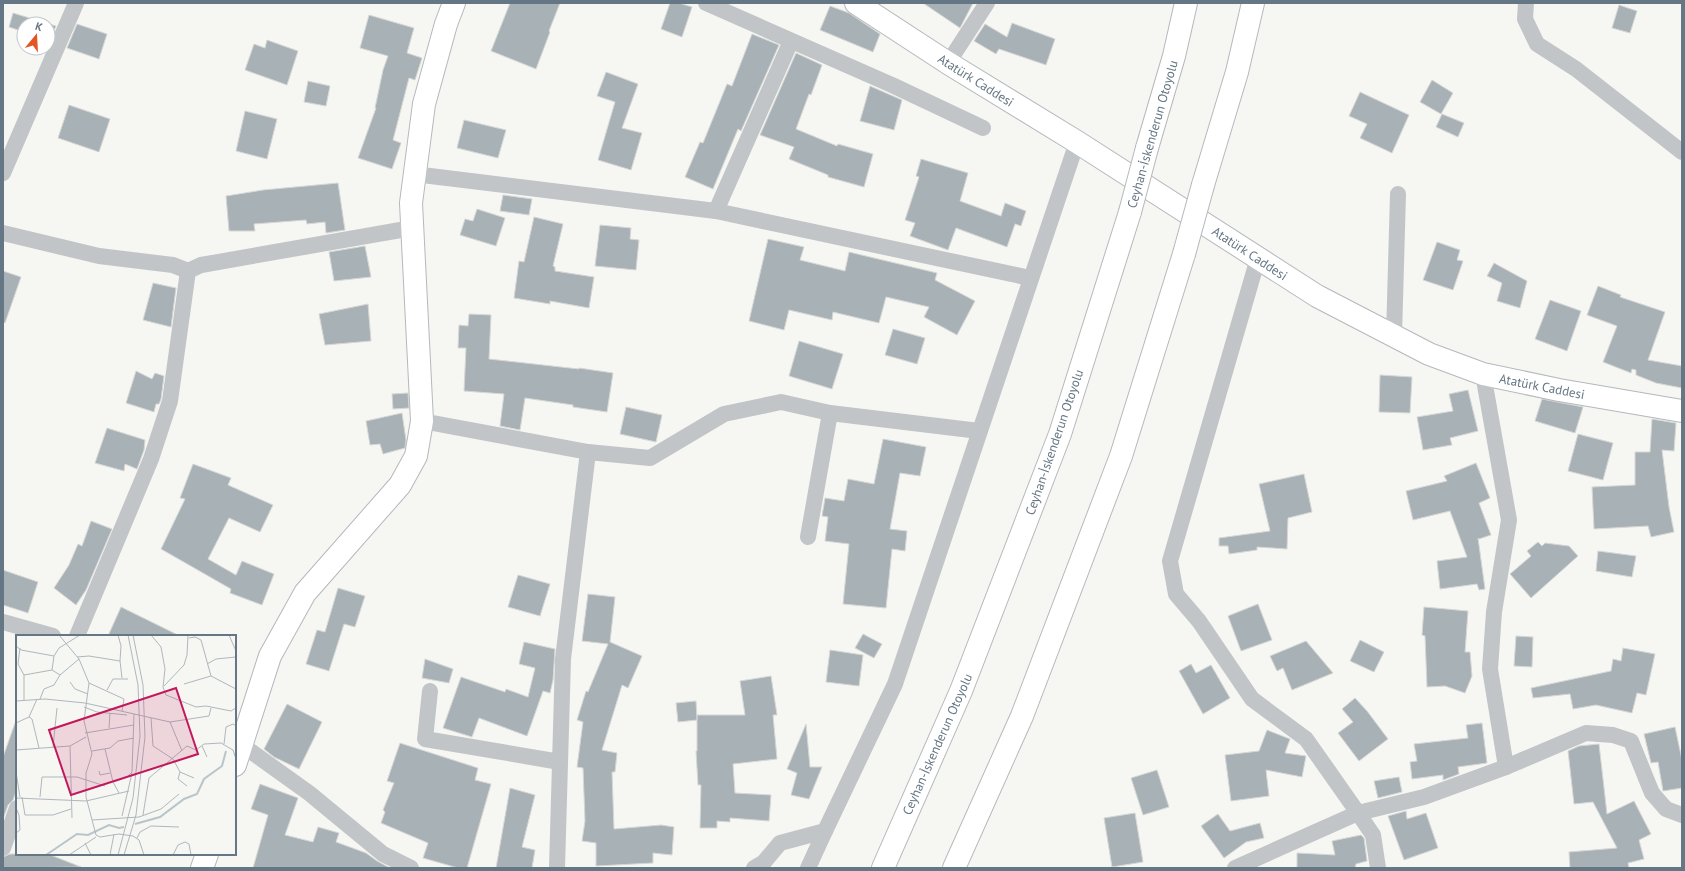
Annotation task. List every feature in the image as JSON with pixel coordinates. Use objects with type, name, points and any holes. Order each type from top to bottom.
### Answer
[{"type":"main road","points":[[236,757],[238,740],[270,656],[305,593],[400,485],[416,456],[422,421],[411,203],[424,104],[446,24],[454,3]]},
{"type":"main road","name":"Atatürk Caddesi","points":[[856,3],[1077,142],[1317,296],[1430,354],[1483,374],[1559,390],[1682,412]]},
{"type":"main road","name":"Ceyhan-İskenderun Otoyolu","points":[[883,868],[961,691],[1060,434],[1130,212],[1174,56],[1186,3]]},
{"type":"main road","points":[[954,868],[1022,716],[1121,456],[1184,254],[1237,72],[1253,3]]},
{"type":"main road","points":[[202,868],[207,855]]},
{"type":"street","points":[[3,173],[76,3]]},
{"type":"street","points":[[706,3],[983,128]]},
{"type":"street","points":[[948,62],[987,3]]},
{"type":"street","points":[[1526,3],[1525,19],[1537,44],[1576,69],[1682,152]]},
{"type":"street","points":[[716,211],[791,41]]},
{"type":"street","points":[[808,868],[895,684],[1030,278],[1077,142]]},
{"type":"street","points":[[414,174],[716,211],[1030,278]]},
{"type":"street","points":[[1394,336],[1398,194]]},
{"type":"street","points":[[3,233],[99,256],[173,265],[188,271],[200,265],[412,228]]},
{"type":"street","points":[[1258,258],[1170,561],[1176,594],[1199,621],[1252,699],[1306,739],[1372,835],[1378,868]]},
{"type":"street","points":[[77,635],[151,459],[170,402],[188,271]]},
{"type":"street","points":[[1483,374],[1509,520],[1494,612],[1490,670],[1506,767]]},
{"type":"street","points":[[422,421],[588,452],[650,458],[724,414],[781,402],[830,413],[979,431]]},
{"type":"street","points":[[808,537],[830,413]]},
{"type":"street","points":[[557,868],[563,659],[588,452]]},
{"type":"street","points":[[3,622],[49,635]]},
{"type":"street","points":[[430,691],[425,739],[560,762]]},
{"type":"street","points":[[1235,868],[1358,813],[1424,797],[1506,767],[1586,733],[1613,735],[1631,742],[1652,793],[1666,809],[1682,815]]},
{"type":"street","points":[[238,740],[309,793],[383,854],[411,868]]},
{"type":"street","points":[[3,848],[16,811]]},
{"type":"street","points":[[754,868],[764,862],[780,843],[825,831]]},
{"type":"building","points":[[510,3],[560,3],[536,69],[491,51]]},
{"type":"building","points":[[670,3],[679,3],[692,7],[682,37],[661,29]]},
{"type":"building","points":[[923,3],[973,3],[960,28]]},
{"type":"building","points":[[1619,5],[1637,11],[1630,33],[1612,28]]},
{"type":"building","points":[[830,6],[849,13],[880,34],[873,52],[820,30]]},
{"type":"building","points":[[13,13],[23,16],[16,16],[16,29],[9,27]]},
{"type":"building","points":[[369,15],[414,28],[407,53],[422,58],[415,80],[409,78],[393,140],[401,143],[392,169],[358,158],[376,108],[383,70],[388,56],[360,48]]},
{"type":"building","points":[[1012,23],[1055,39],[1046,65],[999,49],[996,54],[974,41],[985,24],[1007,37]]},
{"type":"building","points":[[77,24],[107,34],[99,59],[67,48]]},
{"type":"building","points":[[752,34],[779,45],[741,131],[738,129],[713,189],[685,177],[700,142],[703,143],[727,84],[732,86]]},
{"type":"building","points":[[267,40],[298,51],[287,85],[245,70],[254,44],[265,48]]},
{"type":"building","points":[[796,53],[822,65],[796,129],[837,146],[838,144],[873,154],[864,187],[828,177],[828,175],[789,159],[794,147],[760,135]]},
{"type":"building","points":[[606,72],[638,84],[622,128],[642,133],[631,170],[598,160],[615,102],[597,96]]},
{"type":"building","points":[[1432,80],[1453,93],[1441,114],[1420,102]]},
{"type":"building","points":[[308,81],[330,86],[326,106],[304,102]]},
{"type":"building","points":[[870,86],[902,100],[894,130],[860,121]]},
{"type":"building","points":[[1360,92],[1409,115],[1392,153],[1360,138],[1367,124],[1349,116]]},
{"type":"building","points":[[69,105],[110,119],[99,152],[58,138]]},
{"type":"building","points":[[245,111],[277,119],[267,159],[236,151]]},
{"type":"building","points":[[1442,114],[1464,123],[1458,137],[1436,127]]},
{"type":"building","points":[[464,120],[506,130],[498,158],[457,148]]},
{"type":"building","points":[[921,159],[968,173],[960,201],[1001,216],[1005,203],[1026,211],[1021,226],[1015,224],[1007,247],[956,228],[948,250],[910,236],[915,223],[905,220],[919,177],[916,176]]},
{"type":"building","points":[[338,183],[345,230],[326,233],[325,222],[307,224],[306,220],[254,224],[255,231],[229,231],[226,196],[263,190]]},
{"type":"building","points":[[503,195],[532,199],[529,215],[500,211]]},
{"type":"building","points":[[477,209],[505,218],[496,246],[460,235],[465,219],[473,221]]},
{"type":"building","points":[[534,217],[563,224],[553,266],[555,267],[555,271],[594,277],[589,308],[550,301],[550,304],[514,298],[519,261],[524,262]]},
{"type":"building","points":[[600,225],[631,228],[630,239],[639,240],[636,270],[595,266]]},
{"type":"building","points":[[768,239],[804,247],[800,260],[845,271],[849,252],[937,273],[935,280],[975,301],[957,335],[924,317],[929,307],[886,297],[879,323],[833,312],[832,320],[789,310],[784,330],[749,321]]},
{"type":"building","points":[[1437,242],[1460,250],[1457,260],[1463,261],[1453,290],[1423,280]]},
{"type":"building","points":[[365,246],[371,277],[334,281],[329,252]]},
{"type":"building","points":[[1494,263],[1527,281],[1520,308],[1497,301],[1502,283],[1487,276]]},
{"type":"building","points":[[3,271],[21,277],[5,323],[3,322]]},
{"type":"building","points":[[153,283],[176,288],[171,327],[143,320]]},
{"type":"building","points":[[1598,286],[1621,295],[1620,297],[1665,312],[1648,360],[1682,366],[1682,388],[1656,383],[1636,375],[1636,370],[1632,369],[1631,373],[1603,362],[1617,326],[1587,315]]},
{"type":"building","points":[[1550,300],[1581,311],[1567,351],[1535,339]]},
{"type":"building","points":[[368,304],[371,341],[325,345],[319,314]]},
{"type":"building","points":[[469,314],[491,315],[489,359],[613,373],[607,412],[525,398],[520,430],[500,426],[504,394],[464,391],[466,348],[458,348],[459,325],[468,326]]},
{"type":"building","points":[[893,329],[925,338],[917,364],[885,355]]},
{"type":"building","points":[[799,341],[843,354],[832,389],[789,376]]},
{"type":"building","points":[[136,371],[152,379],[155,373],[164,376],[161,399],[159,404],[156,404],[154,412],[126,403]]},
{"type":"building","points":[[1380,375],[1412,377],[1410,413],[1379,412]]},
{"type":"building","points":[[1468,390],[1478,431],[1450,438],[1452,445],[1423,450],[1417,417],[1453,411],[1449,394]]},
{"type":"building","points":[[408,393],[409,408],[393,409],[392,394]]},
{"type":"building","points":[[1542,399],[1583,407],[1575,433],[1535,421]]},
{"type":"building","points":[[626,407],[662,415],[656,442],[620,434]]},
{"type":"building","points":[[402,413],[406,440],[405,448],[383,454],[380,444],[370,445],[366,421]]},
{"type":"building","points":[[1652,419],[1676,423],[1674,451],[1662,450],[1669,507],[1674,532],[1651,537],[1648,526],[1594,529],[1592,487],[1635,485],[1635,452],[1650,452]]},
{"type":"building","points":[[107,428],[145,440],[144,450],[137,469],[125,464],[124,471],[95,463]]},
{"type":"building","points":[[1578,434],[1613,443],[1603,480],[1568,471]]},
{"type":"building","points":[[883,439],[926,447],[920,476],[900,473],[890,529],[907,531],[905,551],[892,549],[886,608],[843,604],[849,544],[825,541],[828,517],[822,516],[825,498],[844,501],[848,479],[874,484]]},
{"type":"building","points":[[1476,463],[1490,498],[1479,503],[1491,535],[1478,538],[1485,589],[1479,590],[1477,584],[1440,589],[1437,561],[1467,557],[1450,511],[1413,520],[1406,491],[1447,481],[1444,476]]},
{"type":"building","points":[[193,464],[231,478],[228,485],[273,505],[260,532],[229,518],[208,559],[236,575],[242,561],[274,574],[262,605],[230,593],[231,589],[161,549],[185,499],[180,498]]},
{"type":"building","points":[[1304,474],[1312,512],[1288,518],[1287,549],[1257,547],[1257,550],[1229,554],[1228,546],[1219,546],[1219,538],[1270,531],[1259,484]]},
{"type":"building","points":[[91,521],[112,529],[86,590],[76,605],[54,588],[69,565],[78,544],[82,546]]},
{"type":"building","points":[[1538,542],[1542,546],[1545,543],[1569,546],[1578,556],[1531,598],[1510,574],[1531,556],[1527,551]]},
{"type":"building","points":[[1598,551],[1636,556],[1632,577],[1596,571]]},
{"type":"building","points":[[3,570],[38,582],[28,613],[3,605]]},
{"type":"building","points":[[518,575],[550,584],[540,616],[508,607]]},
{"type":"building","points":[[338,588],[365,596],[355,627],[344,624],[329,671],[306,664],[317,630],[325,632]]},
{"type":"building","points":[[588,594],[615,597],[610,642],[642,656],[628,688],[622,685],[602,750],[617,753],[615,772],[612,772],[614,829],[661,825],[674,827],[672,855],[653,853],[653,863],[596,866],[596,843],[582,841],[585,821],[583,768],[577,767],[583,722],[577,720],[586,691],[588,692],[608,644],[582,641]]},
{"type":"building","points":[[1258,604],[1272,640],[1241,651],[1228,616]]},
{"type":"building","points":[[121,607],[178,635],[108,635]]},
{"type":"building","points":[[1424,607],[1468,611],[1465,652],[1470,652],[1472,676],[1465,693],[1445,686],[1427,687],[1425,636],[1422,635]]},
{"type":"building","points":[[863,634],[882,644],[874,658],[855,648]]},
{"type":"building","points":[[1516,636],[1533,637],[1532,667],[1514,666]]},
{"type":"building","points":[[1360,640],[1384,652],[1374,672],[1350,661]]},
{"type":"building","points":[[1306,641],[1333,673],[1292,690],[1283,668],[1277,671],[1270,656]]},
{"type":"building","points":[[524,642],[555,649],[553,680],[550,693],[543,691],[527,736],[479,718],[472,737],[443,728],[461,677],[505,692],[506,689],[528,697],[535,668],[519,664]]},
{"type":"building","points":[[1623,648],[1655,654],[1646,695],[1637,693],[1632,713],[1596,705],[1573,709],[1570,694],[1533,698],[1531,688],[1611,671],[1613,659],[1621,661]]},
{"type":"building","points":[[830,650],[863,655],[859,686],[826,682]]},
{"type":"building","points":[[425,659],[453,669],[449,683],[422,678]]},
{"type":"building","points":[[1191,664],[1196,673],[1211,665],[1230,698],[1203,714],[1179,671]]},
{"type":"building","points":[[771,676],[777,715],[773,715],[777,759],[733,764],[735,793],[771,795],[769,821],[730,818],[730,822],[717,821],[717,828],[700,828],[701,785],[698,785],[696,751],[697,715],[745,715],[740,681]]},
{"type":"building","points":[[1355,698],[1388,739],[1359,761],[1338,733],[1353,722],[1342,709]]},
{"type":"building","points":[[696,701],[697,720],[678,722],[676,703]]},
{"type":"building","points":[[287,704],[322,722],[299,769],[274,757],[264,749]]},
{"type":"building","points":[[15,723],[16,792],[13,800],[8,805],[3,819],[3,757]]},
{"type":"building","points":[[1482,723],[1487,763],[1458,767],[1459,774],[1443,780],[1443,775],[1412,779],[1410,762],[1417,761],[1414,744],[1468,738],[1466,725]]},
{"type":"building","points":[[806,724],[810,767],[822,767],[809,799],[791,795],[797,773],[787,769]]},
{"type":"building","points":[[1675,727],[1682,760],[1682,788],[1663,791],[1658,762],[1651,763],[1644,734]]},
{"type":"building","points":[[1267,730],[1290,739],[1285,753],[1306,756],[1302,777],[1266,770],[1269,796],[1231,801],[1225,755],[1259,751]]},
{"type":"building","points":[[400,743],[478,768],[475,780],[491,784],[467,868],[458,868],[423,858],[428,843],[381,823],[385,812],[383,810],[394,783],[387,781]]},
{"type":"building","points":[[1599,744],[1607,814],[1634,801],[1651,834],[1639,840],[1644,859],[1628,863],[1629,868],[1570,868],[1569,852],[1617,848],[1593,802],[1574,804],[1568,751],[1579,746]]},
{"type":"building","points":[[1157,770],[1169,807],[1143,815],[1131,778]]},
{"type":"building","points":[[1399,777],[1402,792],[1378,798],[1374,781]]},
{"type":"building","points":[[260,784],[298,798],[285,835],[313,842],[318,827],[339,833],[336,842],[366,853],[390,868],[253,868],[268,815],[251,809]]},
{"type":"building","points":[[510,788],[535,795],[522,847],[535,850],[532,868],[496,868]]},
{"type":"building","points":[[1406,811],[1407,819],[1426,813],[1438,848],[1404,860],[1388,816]]},
{"type":"building","points":[[1135,813],[1143,862],[1112,867],[1104,818]]},
{"type":"building","points":[[1218,814],[1230,831],[1260,823],[1264,838],[1246,842],[1224,858],[1201,826]]},
{"type":"building","points":[[1361,835],[1364,838],[1367,861],[1356,864],[1355,868],[1297,868],[1297,853],[1335,855],[1332,841]]},
{"type":"building","points":[[10,854],[51,855],[81,867],[3,868],[3,857]]}]
